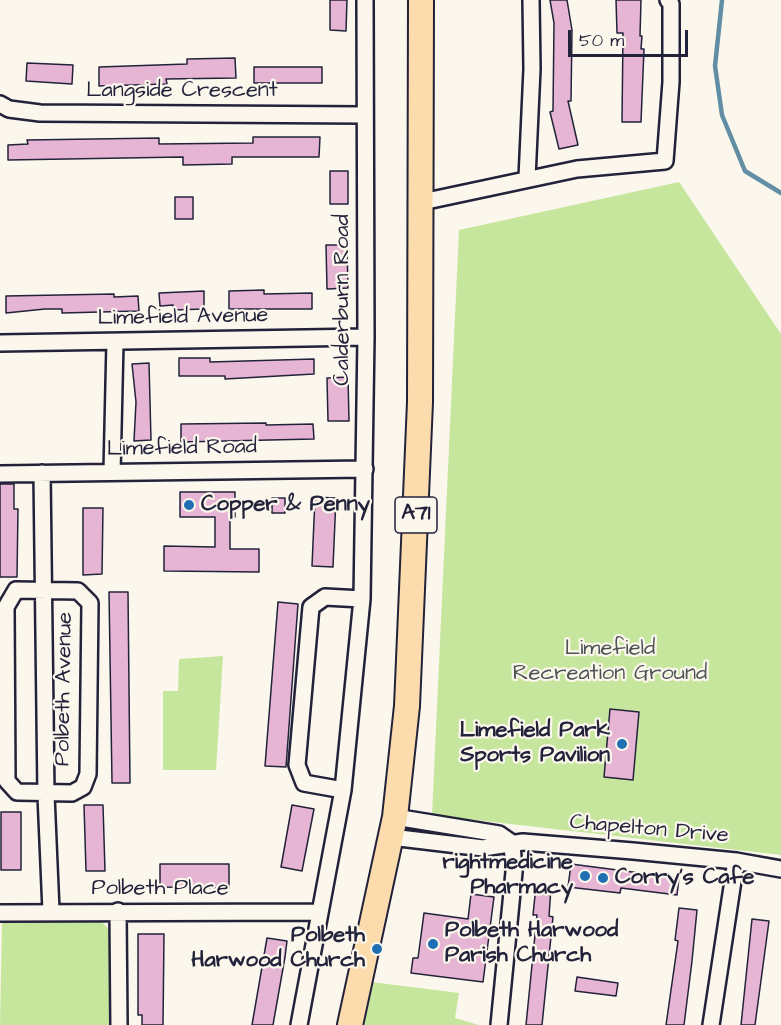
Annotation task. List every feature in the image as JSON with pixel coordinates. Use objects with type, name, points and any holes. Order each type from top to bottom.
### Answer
[{"type":"main road","name":"A71","points":[[350,1025],[393,827],[407,706],[420,402],[421,0]]},
{"type":"street","name":"Calderburn Road","points":[[299,1025],[343,790],[362,599],[366,337],[365,0]]},
{"type":"street","points":[[527,178],[532,69],[531,0]]},
{"type":"street","points":[[422,202],[527,178],[632,162],[665,161],[671,82],[671,4],[668,0]]},
{"type":"street","name":"Langside Crescent","points":[[0,104],[9,109],[40,113],[365,115]]},
{"type":"street","name":"Limefield Avenue","points":[[0,343],[366,337]]},
{"type":"street","points":[[112,472],[115,342]]},
{"type":"street","name":"Limefield Road","points":[[0,474],[365,469]]},
{"type":"street","name":"Polbeth Avenue","points":[[42,472],[46,795],[51,912]]},
{"type":"street","name":"Polbeth Avenue","points":[[16,590],[78,591],[90,603],[88,774],[83,788],[72,793],[46,795],[17,792],[7,781],[6,607],[16,590]]},
{"type":"street","points":[[343,790],[304,783],[297,765],[311,607],[325,597],[362,599]]},
{"type":"street","name":"Chapelton Drive","points":[[393,827],[499,834],[512,843],[736,861],[781,869]]},
{"type":"street","points":[[499,1025],[514,873],[512,843]]},
{"type":"street","points":[[711,1025],[736,861]]},
{"type":"street","points":[[118,911],[119,1025]]},
{"type":"street","name":"Polbeth Place","points":[[0,913],[320,912]]},
{"type":"green space","name":"Limefield Recreation Ground","points":[[679,182],[781,334],[781,855],[432,815],[459,230]]},
{"type":"green space","points":[[223,656],[216,770],[163,770],[163,691],[178,691],[179,659]]},
{"type":"green space","points":[[100,920],[111,931],[109,1025],[0,1025],[2,922]]},
{"type":"green space","points":[[371,982],[459,993],[455,1018],[479,1025],[364,1025]]},
{"type":"building","points":[[330,0],[347,0],[346,31],[330,30]]},
{"type":"building","points":[[550,0],[567,0],[572,30],[571,101],[568,101],[578,145],[559,149],[550,112],[553,111],[554,23]]},
{"type":"building","points":[[616,0],[641,0],[640,36],[642,36],[641,49],[644,49],[641,122],[622,122],[623,33],[617,33]]},
{"type":"building","points":[[235,58],[236,78],[166,79],[167,84],[99,86],[99,67],[187,64],[187,59]]},
{"type":"building","points":[[27,63],[73,65],[72,84],[26,81]]},
{"type":"building","points":[[254,67],[322,67],[322,83],[254,83]]},
{"type":"building","points":[[253,137],[320,137],[319,157],[232,157],[232,164],[183,165],[183,157],[8,160],[8,145],[28,144],[27,140],[159,138],[159,144],[253,143]]},
{"type":"building","points":[[330,171],[348,171],[348,204],[330,204]]},
{"type":"building","points":[[175,197],[193,197],[193,219],[175,219]]},
{"type":"building","points":[[326,245],[347,245],[348,288],[327,289]]},
{"type":"building","points":[[264,290],[264,294],[312,293],[312,309],[229,309],[229,291]]},
{"type":"building","points":[[204,291],[204,309],[173,310],[173,305],[160,306],[159,293]]},
{"type":"building","points":[[114,294],[114,297],[138,296],[139,311],[62,313],[62,309],[45,309],[6,313],[6,296]]},
{"type":"building","points":[[179,358],[210,358],[210,362],[314,359],[314,374],[225,379],[225,376],[179,376]]},
{"type":"building","points":[[149,363],[151,440],[134,441],[136,402],[132,364]]},
{"type":"building","points":[[348,377],[349,421],[328,421],[327,378]]},
{"type":"building","points":[[266,423],[266,425],[313,424],[314,439],[181,442],[181,424]]},
{"type":"building","points":[[0,484],[14,484],[14,509],[18,509],[17,577],[0,577]]},
{"type":"building","points":[[180,492],[235,492],[235,517],[230,517],[230,549],[259,549],[259,572],[164,571],[164,546],[215,547],[215,517],[180,517]]},
{"type":"building","points":[[315,497],[336,498],[333,567],[312,566]]},
{"type":"building","points":[[272,498],[285,498],[285,513],[272,513]]},
{"type":"building","points":[[83,508],[103,508],[102,574],[83,575]]},
{"type":"building","points":[[109,592],[128,592],[130,783],[112,783]]},
{"type":"building","points":[[278,602],[298,604],[286,767],[265,766]]},
{"type":"building","name":"Limefield Park Sports Pavilion","points":[[610,709],[639,712],[633,780],[604,777]]},
{"type":"building","points":[[84,805],[103,805],[105,871],[86,871]]},
{"type":"building","points":[[292,805],[314,809],[302,871],[281,867]]},
{"type":"building","points":[[1,812],[21,812],[21,870],[1,870]]},
{"type":"building","points":[[160,864],[229,864],[229,888],[160,887]]},
{"type":"building","points":[[571,864],[679,878],[677,895],[621,888],[620,893],[568,887]]},
{"type":"building","points":[[536,886],[551,888],[549,916],[553,917],[542,1025],[526,1025],[537,915],[533,915]]},
{"type":"building","name":"Polbeth Harwood Parish Church","points":[[471,894],[494,897],[483,982],[411,973],[413,958],[418,958],[424,913],[468,919]]},
{"type":"building","points":[[679,908],[697,910],[692,961],[684,1025],[666,1025],[678,941],[675,940]]},
{"type":"building","points":[[752,919],[769,921],[755,1025],[741,1025]]},
{"type":"building","points":[[138,934],[164,934],[163,1025],[142,1025],[142,1015],[138,1015]]},
{"type":"building","points":[[267,938],[287,941],[285,957],[273,1025],[252,1025]]},
{"type":"building","points":[[577,977],[618,983],[616,996],[575,991]]},
{"type":"waterway","points":[[722,0],[715,66],[722,115],[745,171],[781,193]]},
{"type":"place","name":"Copper & Penny","points":[[189,505]]},
{"type":"place","name":"Limefield Park Sports Pavilion","points":[[622,744]]},
{"type":"place","name":"rightmedicine Pharmacy","points":[[585,876]]},
{"type":"place","name":"Corry's Cafe","points":[[603,878]]},
{"type":"place","name":"Polbeth Harwood Parish Church","points":[[433,944]]},
{"type":"place","name":"Polbeth Harwood Church","points":[[377,949]]}]
